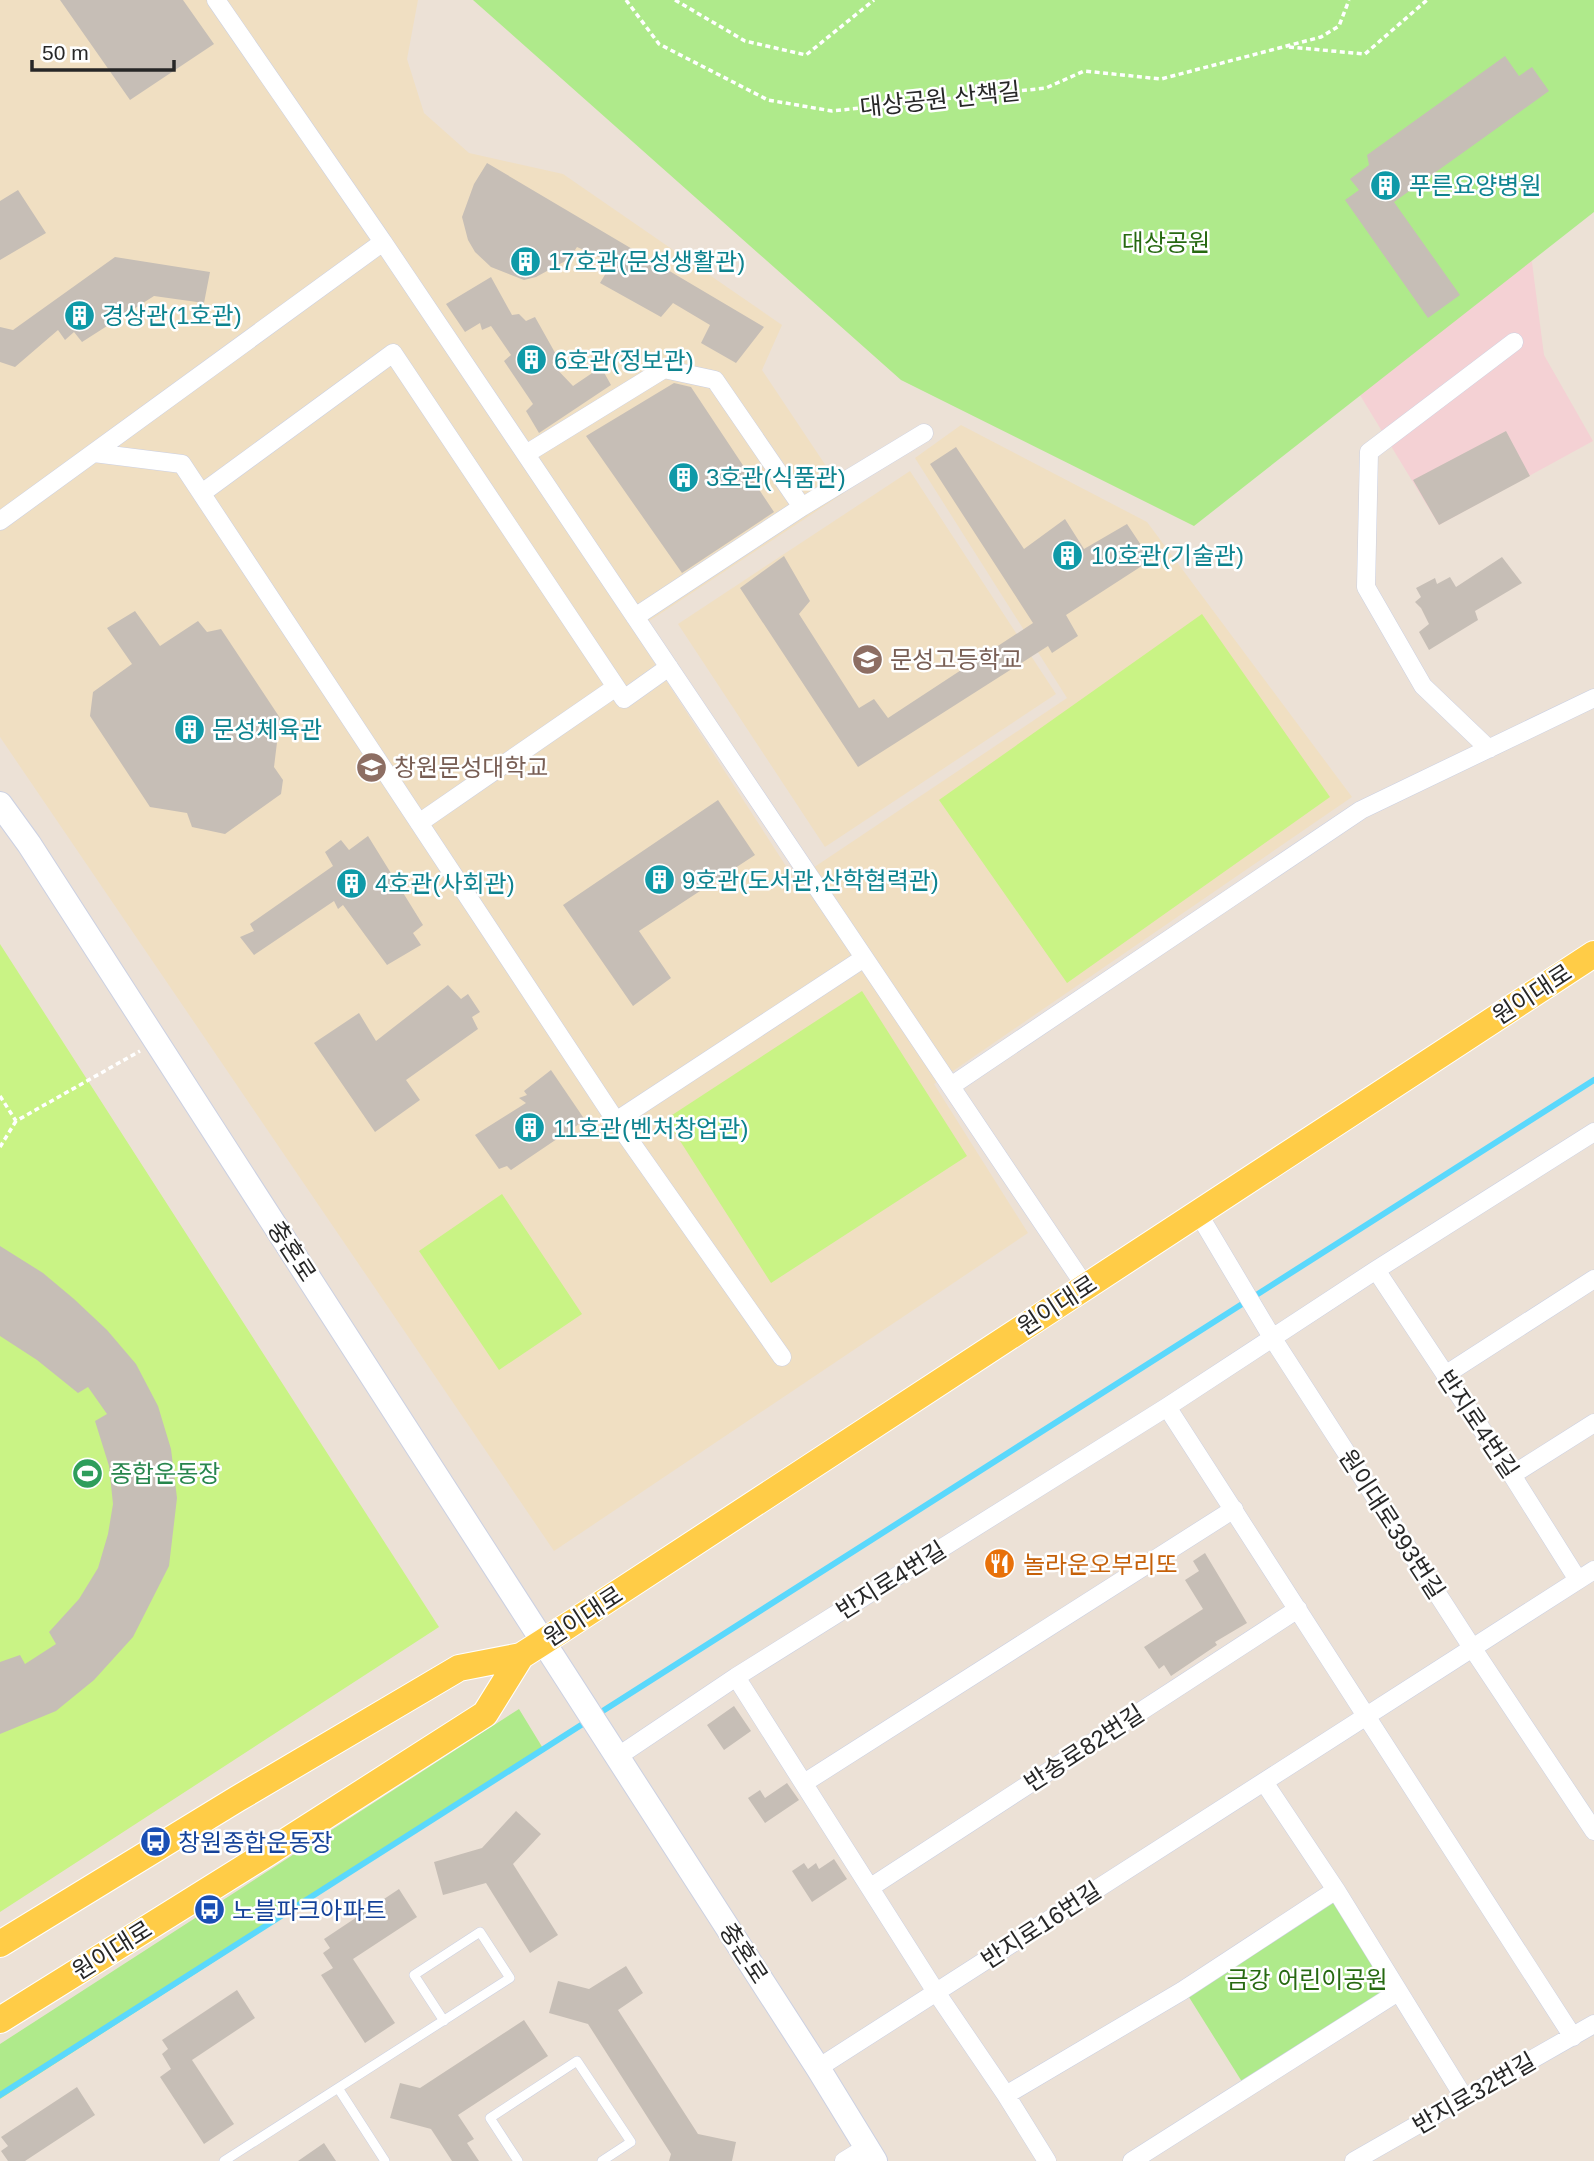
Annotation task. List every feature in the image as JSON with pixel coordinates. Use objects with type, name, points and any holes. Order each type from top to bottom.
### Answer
[{"type":"main road","name":"충혼로","points":[[0,804],[29,844],[157,1042],[871,2154]]},
{"type":"main road","name":"원이대로","points":[[0,1944],[237,1798],[459,1668],[521,1656],[1594,954]]},
{"type":"main road","name":"원이대로","points":[[0,2020],[485,1714],[521,1656]]},
{"type":"street","points":[[216,0],[383,242],[1085,1286]]},
{"type":"street","points":[[0,521],[383,242]]},
{"type":"street","points":[[1489,748],[1423,686],[1366,587],[1369,452],[1514,342]]},
{"type":"street","points":[[202,493],[393,354],[624,699],[669,667]]},
{"type":"street","points":[[526,454],[664,369],[715,380],[802,507]]},
{"type":"street","points":[[635,617],[802,507],[924,433]]},
{"type":"street","points":[[94,453],[183,464],[616,1121],[782,1357]]},
{"type":"street","points":[[419,823],[616,687]]},
{"type":"street","points":[[951,1086],[1361,810],[1594,698]]},
{"type":"street","points":[[616,1121],[864,958]]},
{"type":"street","name":"반지로4번길","points":[[613,1752],[1167,1407],[1594,1132]]},
{"type":"street","name":"원이대로393번길","points":[[1198,1213],[1273,1339],[1473,1649],[1589,1812],[1594,1831]]},
{"type":"street","name":"반지로4번길","points":[[1376,1270],[1578,1580]]},
{"type":"street","points":[[1445,1375],[1594,1279]]},
{"type":"street","points":[[1167,1407],[1573,2037]]},
{"type":"street","points":[[1512,1475],[1594,1423]]},
{"type":"street","points":[[804,1783],[1234,1509]]},
{"type":"street","name":"반지로16번길","points":[[818,2068],[1594,1570]]},
{"type":"street","name":"반송로82번길","points":[[871,1887],[1298,1609]]},
{"type":"street","points":[[736,1677],[1047,2161]]},
{"type":"street","points":[[1264,1782],[1335,1890],[1465,2099]]},
{"type":"street","points":[[1006,2095],[1182,1991],[1335,1890]]},
{"type":"street","points":[[1132,2161],[1398,1993]]},
{"type":"street","name":"반지로32번길","points":[[1354,2161],[1594,2024]]},
{"type":"street","points":[[844,2161],[871,2154]]},
{"type":"lane","points":[[224,2161],[444,2021],[510,1978],[480,1932],[414,1975],[444,2021]]},
{"type":"lane","points":[[519,2161],[490,2118],[577,2061],[631,2142],[602,2161]]},
{"type":"lane","points":[[338,2088],[385,2161]]},
{"type":"path","name":"대상공원 산책길","points":[[626,0],[659,44],[768,100],[832,111],[1046,88],[1084,71],[1161,79],[1321,37],[1339,26],[1349,0]]},
{"type":"path","points":[[675,0],[745,41],[806,55],[874,0]]},
{"type":"path","name":"대상공원 산책길","points":[[1283,47],[1365,54],[1427,0]]},
{"type":"path","points":[[0,1147],[16,1121],[157,1042]]},
{"type":"path","points":[[0,1097],[16,1121]]},
{"type":"shaded area","name":"창원문성대학교","points":[[0,0],[418,0],[407,59],[424,113],[469,153],[563,174],[782,325],[762,370],[844,493],[634,631],[795,880],[1067,698],[915,458],[961,425],[1147,522],[1352,797],[934,1084],[1028,1233],[554,1551],[0,737]]},
{"type":"shaded area","points":[[1527,224],[1544,355],[1593,441],[1439,525],[1349,377]]},
{"type":"shaded area","name":"문성고등학교","points":[[910,471],[1056,694],[825,847],[678,624]]},
{"type":"green space","name":"대상공원","points":[[473,0],[1594,0],[1594,212],[1194,526],[901,380]]},
{"type":"green space","points":[[1202,614],[1330,797],[1067,983],[939,800]]},
{"type":"green space","points":[[0,944],[439,1627],[0,1912]]},
{"type":"green space","points":[[862,991],[967,1156],[771,1283],[666,1119]]},
{"type":"green space","points":[[502,1194],[582,1314],[499,1370],[419,1251]]},
{"type":"green space","points":[[519,1709],[544,1750],[0,2099],[0,2044]]},
{"type":"green space","name":"금강 어린이공원","points":[[1331,1898],[1390,1991],[1244,2085],[1187,1994]]},
{"type":"building","points":[[60,0],[183,0],[214,44],[130,100]]},
{"type":"building","name":"푸른요양병원","points":[[1505,56],[1519,76],[1532,67],[1549,91],[1394,202],[1460,295],[1428,318],[1345,200],[1359,190],[1350,179],[1369,165],[1367,155]]},
{"type":"building","name":"17호관(문성생활관)","points":[[487,163],[764,327],[736,363],[701,343],[710,325],[673,303],[661,317],[600,283],[612,263],[577,247],[569,259],[536,277],[524,280],[491,267],[475,252],[468,240],[462,217],[474,184]]},
{"type":"building","points":[[18,190],[46,233],[0,260],[0,201]]},
{"type":"building","name":"경상관(1호관)","points":[[115,257],[210,272],[204,303],[154,296],[82,342],[74,332],[65,340],[58,330],[15,367],[0,362],[0,327],[13,330]]},
{"type":"building","name":"6호관(정보관)","points":[[491,277],[512,315],[519,314],[526,321],[535,317],[558,358],[552,364],[573,386],[601,367],[611,385],[539,433],[526,411],[533,404],[504,361],[511,355],[491,326],[482,330],[480,323],[465,332],[446,304]]},
{"type":"building","name":"3호관(식품관)","points":[[674,383],[691,387],[774,512],[682,573],[586,436]]},
{"type":"building","points":[[1506,431],[1530,476],[1439,525],[1413,480]]},
{"type":"building","points":[[956,447],[1024,549],[1065,519],[1084,549],[1127,524],[1151,560],[1066,615],[1078,636],[1052,653],[1048,646],[858,767],[740,588],[784,556],[810,601],[799,614],[859,708],[874,699],[888,718],[1033,623],[930,464]]},
{"type":"building","points":[[1502,557],[1522,583],[1475,611],[1478,620],[1429,650],[1419,632],[1429,624],[1415,602],[1421,597],[1416,588],[1435,578],[1437,584],[1450,577],[1456,587]]},
{"type":"building","name":"문성체육관","points":[[135,611],[160,646],[198,621],[207,632],[221,629],[280,718],[274,767],[283,780],[281,794],[225,834],[192,827],[187,813],[150,807],[90,716],[93,692],[132,664],[107,628]]},
{"type":"building","name":"9호관(도서관,산학협력관)","points":[[718,800],[755,855],[639,931],[671,978],[633,1006],[563,905]]},
{"type":"building","name":"4호관(사회관)","points":[[368,836],[423,925],[413,933],[421,945],[387,965],[343,905],[338,909],[334,901],[254,955],[240,937],[254,931],[250,924],[333,866],[325,852],[341,840],[349,850]]},
{"type":"building","points":[[448,985],[461,999],[468,994],[480,1012],[472,1017],[478,1029],[406,1080],[420,1100],[375,1132],[314,1043],[359,1013],[376,1041]]},
{"type":"building","name":"11호관(벤처창업관)","points":[[551,1070],[585,1120],[511,1170],[507,1166],[499,1169],[475,1135],[526,1103],[519,1098],[527,1095],[524,1091]]},
{"type":"building","points":[[0,1246],[43,1273],[74,1299],[107,1330],[136,1364],[158,1406],[171,1449],[177,1498],[169,1566],[133,1637],[94,1680],[56,1711],[0,1734],[0,1662],[20,1655],[25,1664],[56,1644],[49,1632],[79,1599],[98,1568],[113,1504],[109,1466],[95,1421],[107,1414],[88,1387],[78,1393],[37,1360],[0,1336]]},
{"type":"building","points":[[1205,1553],[1247,1623],[1215,1642],[1217,1645],[1171,1676],[1164,1665],[1159,1669],[1144,1647],[1203,1609],[1185,1580],[1199,1571],[1193,1561]]},
{"type":"building","points":[[734,1706],[751,1731],[724,1750],[707,1725]]},
{"type":"building","points":[[787,1783],[799,1800],[765,1823],[748,1798],[760,1790],[765,1798]]},
{"type":"building","points":[[516,1811],[541,1834],[513,1864],[558,1935],[530,1953],[486,1883],[443,1895],[434,1862],[482,1848]]},
{"type":"building","points":[[834,1859],[847,1879],[812,1902],[792,1871],[804,1863],[808,1869],[816,1863],[819,1869]]},
{"type":"building","points":[[399,1889],[417,1917],[353,1959],[395,2023],[365,2043],[321,1975],[333,1968],[323,1953],[330,1948],[324,1939]]},
{"type":"building","points":[[626,1966],[643,1993],[618,2010],[698,2134],[736,2142],[732,2161],[669,2161],[671,2154],[588,2024],[549,2013],[558,1981],[589,1989]]},
{"type":"building","points":[[237,1990],[255,2018],[192,2060],[234,2124],[204,2144],[160,2077],[171,2069],[162,2054],[168,2049],[162,2040]]},
{"type":"building","points":[[524,2020],[548,2056],[458,2115],[474,2139],[467,2143],[479,2161],[452,2161],[431,2129],[390,2118],[400,2083],[420,2088]]},
{"type":"building","points":[[77,2087],[95,2115],[25,2161],[8,2161],[1,2151],[8,2146],[1,2137]]},
{"type":"building","points":[[324,2143],[336,2161],[298,2161]]},
{"type":"waterway","points":[[598,1714],[1594,1080]]},
{"type":"waterway","points":[[0,2095],[589,1720]]},
{"type":"place","name":"푸른요양병원","points":[[1386,185]]},
{"type":"place","name":"17호관(문성생활관)","points":[[525,261]]},
{"type":"place","name":"경상관(1호관)","points":[[79,315]]},
{"type":"place","name":"6호관(정보관)","points":[[531,360]]},
{"type":"place","name":"3호관(식품관)","points":[[683,477]]},
{"type":"place","name":"10호관(기술관)","points":[[1068,555]]},
{"type":"place","name":"문성고등학교","points":[[867,659]]},
{"type":"place","name":"문성체육관","points":[[189,729]]},
{"type":"place","name":"창원문성대학교","points":[[371,767]]},
{"type":"place","name":"9호관(도서관,산학협력관)","points":[[659,880]]},
{"type":"place","name":"4호관(사회관)","points":[[352,883]]},
{"type":"place","name":"11호관(벤처창업관)","points":[[530,1128]]},
{"type":"place","name":"종합운동장","points":[[87,1473]]},
{"type":"place","name":"놀라운오부리또","points":[[1000,1564]]},
{"type":"place","name":"창원종합운동장","points":[[155,1842]]},
{"type":"place","name":"노블파크아파트","points":[[209,1910]]}]
